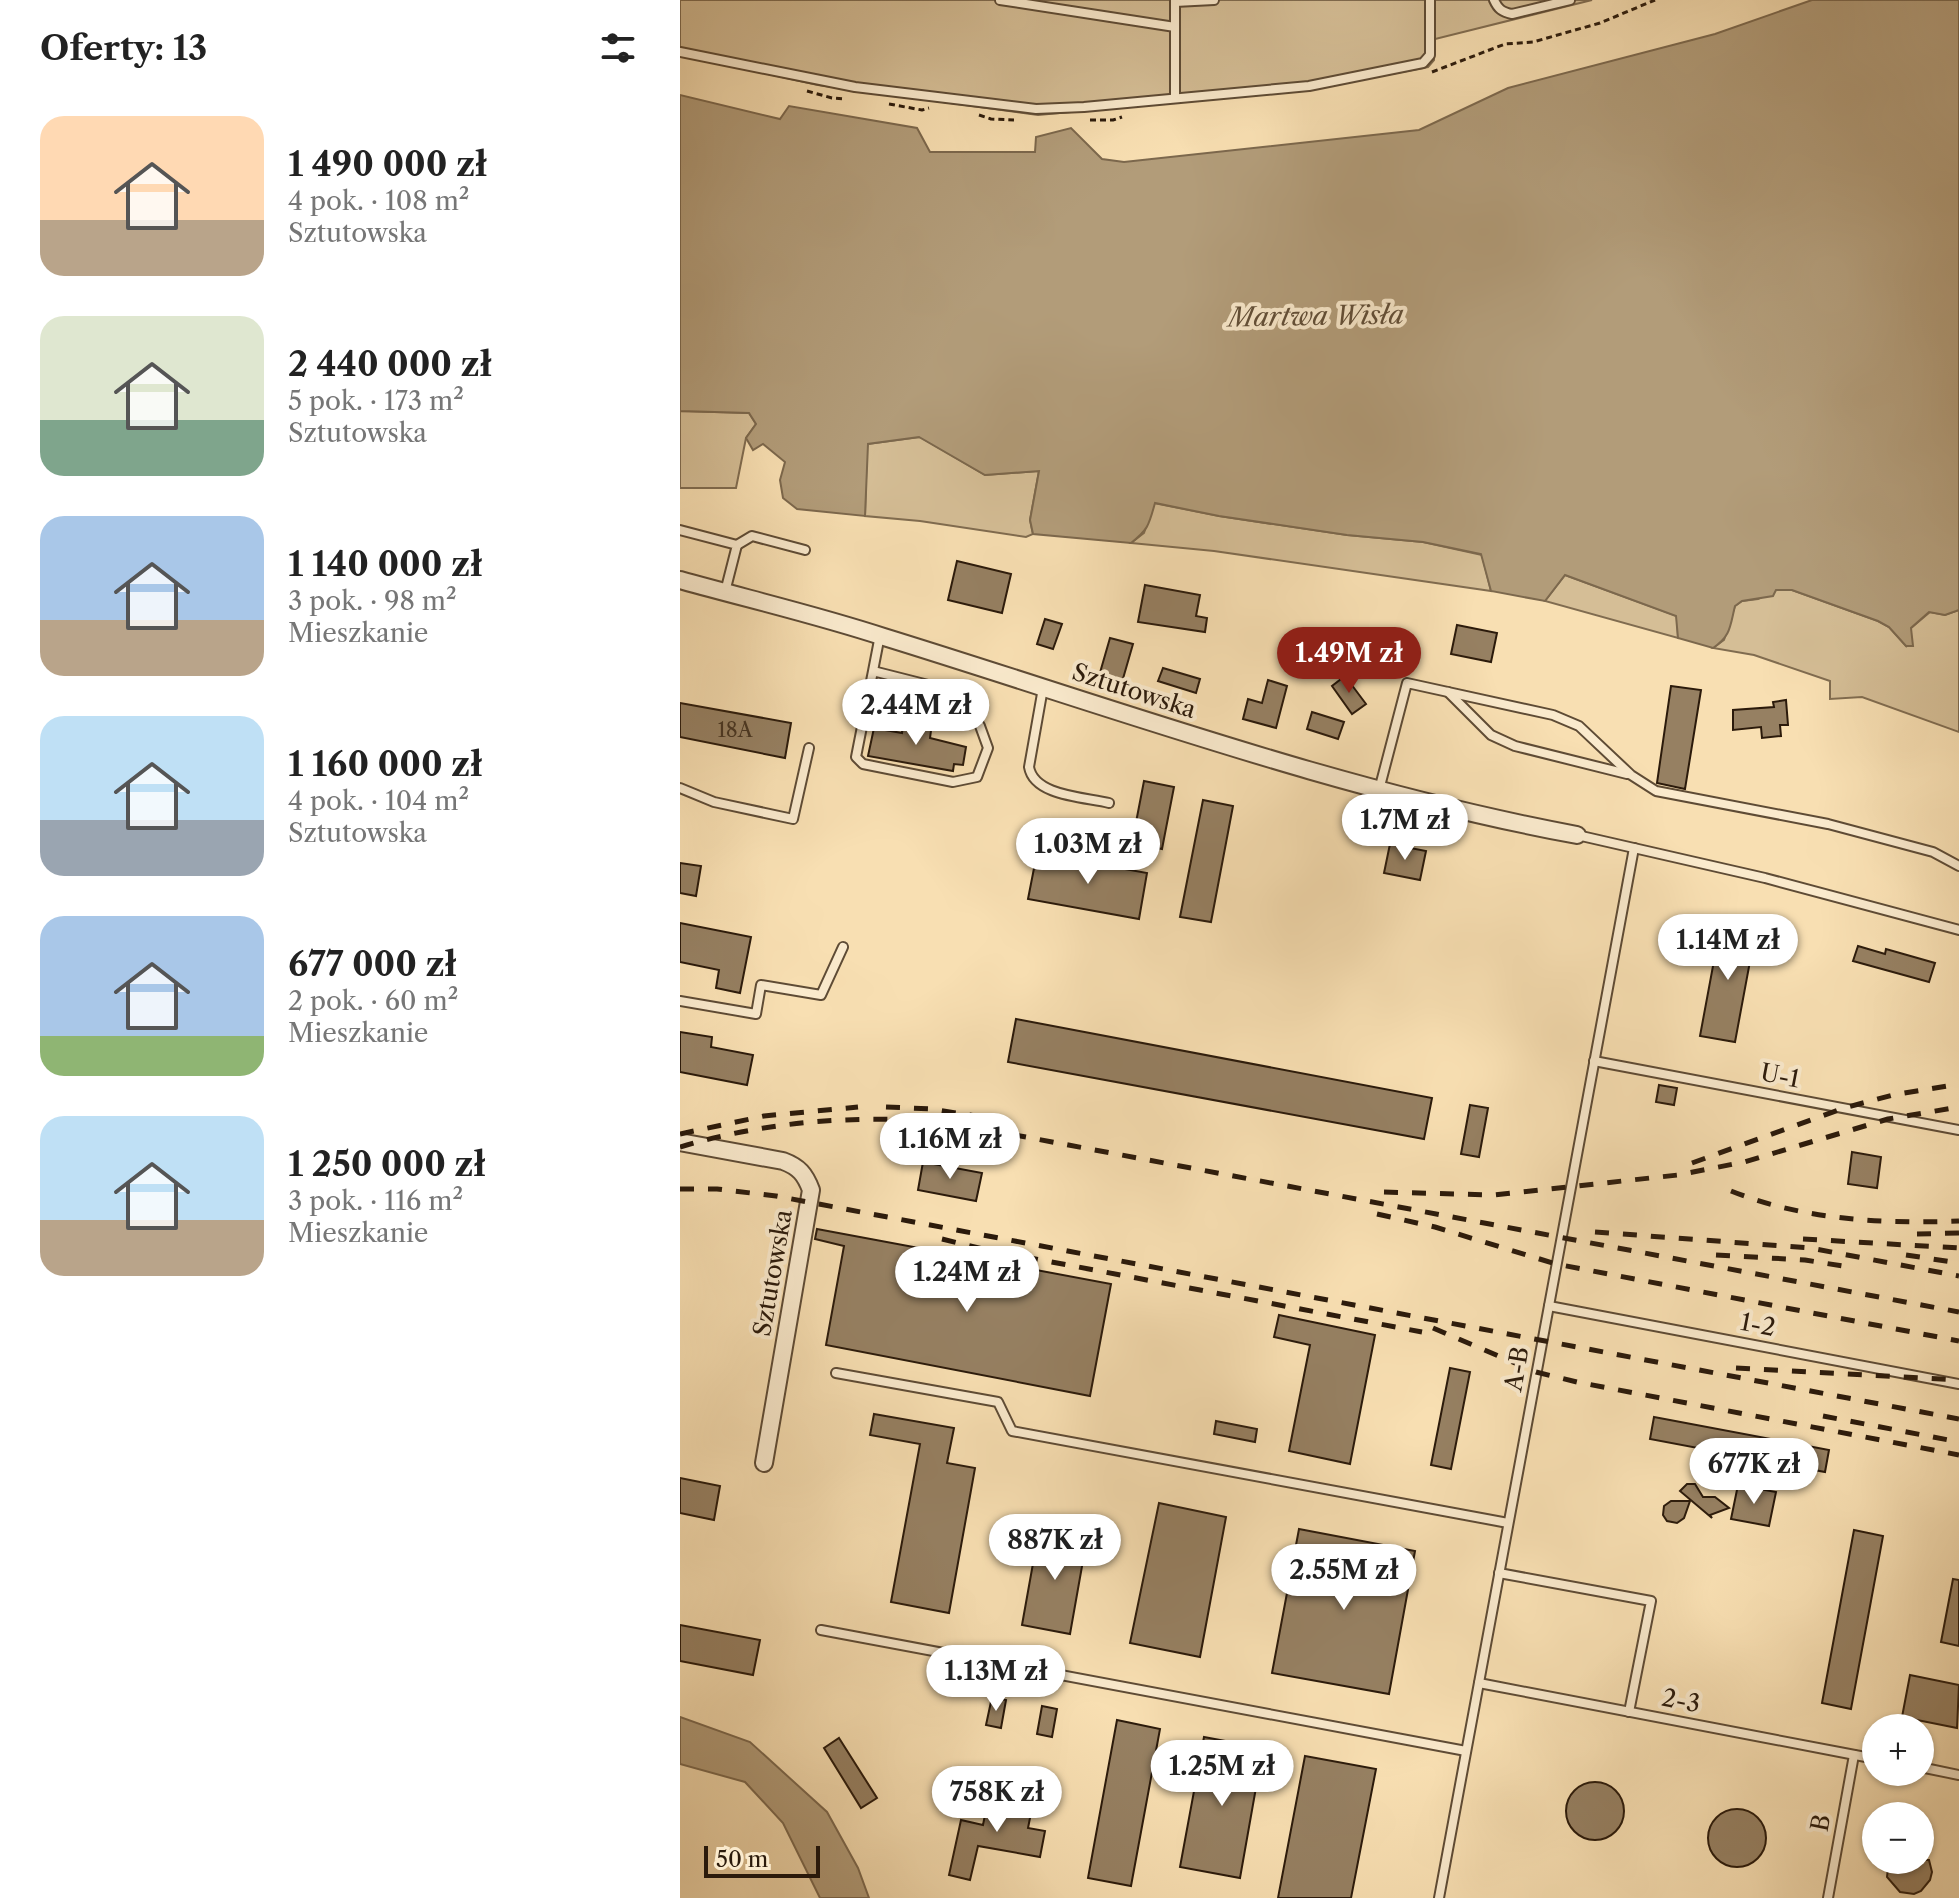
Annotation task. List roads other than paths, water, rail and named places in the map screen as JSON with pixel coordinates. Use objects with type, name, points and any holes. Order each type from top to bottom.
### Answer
[{"type":"street","name":"Sztutowska","points":[[680,580],[880,635],[1378,791],[1476,816],[1577,835]]},
{"type":"street","name":"Sztutowska","points":[[680,1142],[797,1166],[811,1190],[764,1463]]},
{"type":"lane","points":[[1000,0],[1175,27]]},
{"type":"lane","points":[[1175,98],[1175,1],[1214,0]]},
{"type":"lane","points":[[680,52],[855,87],[1020,108],[1084,107],[1309,86],[1423,63],[1430,55],[1430,0]]},
{"type":"lane","points":[[1494,0],[1504,13],[1512,14],[1570,0]]},
{"type":"lane","points":[[680,530],[737,545]]},
{"type":"lane","points":[[725,592],[737,545],[752,536],[805,550]]},
{"type":"lane","points":[[873,671],[940,688],[966,702],[988,748],[977,777],[953,782],[863,764],[856,757],[880,635]]},
{"type":"lane","points":[[1378,791],[1407,683],[1553,715],[1579,726],[1631,775],[1656,791],[1828,824],[1933,852],[1959,866]]},
{"type":"lane","points":[[1044,687],[1029,767],[1031,776],[1044,788],[1109,803]]},
{"type":"lane","points":[[1448,692],[1491,735],[1515,746],[1631,775]]},
{"type":"lane","points":[[680,788],[714,802],[793,819],[809,748]]},
{"type":"lane","points":[[1577,835],[1765,878],[1959,930]]},
{"type":"lane","name":"A-B","points":[[1439,1898],[1634,848]]},
{"type":"lane","points":[[680,1001],[756,1014],[761,985],[821,995],[843,947]]},
{"type":"lane","name":"U-1","points":[[1594,1061],[1959,1130]]},
{"type":"lane","name":"1-2","points":[[1549,1306],[1959,1384]]},
{"type":"lane","points":[[836,1373],[998,1402],[1012,1431],[1508,1523]]},
{"type":"lane","points":[[1499,1573],[1651,1601],[1629,1712]]},
{"type":"lane","points":[[821,1630],[1466,1751]]},
{"type":"lane","name":"2-3","points":[[1479,1683],[1862,1756]]},
{"type":"lane","name":"B","points":[[1828,1898],[1854,1755]]},
{"type":"lane","points":[[1934,1770],[1959,1775]]},
{"type":"water","name":"Martwa Wisła","points":[[1812,0],[1959,0],[1959,610],[1945,615],[1929,612],[1911,628],[1913,646],[1906,646],[1889,627],[1878,621],[1792,590],[1776,590],[1773,596],[1742,601],[1735,606],[1727,635],[1713,648],[1678,638],[1676,616],[1565,575],[1545,601],[1491,591],[1481,554],[1423,542],[1347,535],[1219,516],[1155,503],[1148,526],[1131,543],[1033,534],[1030,520],[1039,471],[985,475],[919,437],[868,444],[865,516],[797,509],[783,498],[780,480],[785,462],[763,444],[753,450],[746,438],[756,424],[749,413],[680,411],[680,95],[780,119],[789,106],[917,128],[930,152],[1035,152],[1036,137],[1071,128],[1102,159],[1124,162],[1419,130],[1508,88],[1715,34]]},
{"type":"water","points":[[680,1717],[750,1742],[827,1812],[858,1868],[869,1898],[820,1898],[783,1823],[745,1782],[680,1764]]},
{"type":"railway","points":[[1692,1163],[1844,1108],[1893,1095],[1959,1084]]},
{"type":"railway","points":[[680,1134],[764,1116],[858,1107]]},
{"type":"railway","points":[[886,1107],[931,1109],[1001,1120]]},
{"type":"railway","points":[[1384,1192],[1493,1195],[1678,1175],[1744,1162],[1888,1119],[1959,1107]]},
{"type":"railway","points":[[680,1147],[746,1131],[814,1122],[882,1119],[951,1123],[1959,1312]]},
{"type":"railway","points":[[680,1189],[717,1189],[776,1196],[1959,1419]]},
{"type":"railway","points":[[1731,1191],[1786,1208],[1843,1218],[1901,1222],[1959,1221]]},
{"type":"railway","points":[[1377,1214],[1435,1227],[1556,1264],[1959,1341]]},
{"type":"railway","points":[[1595,1232],[1810,1248],[1959,1276]]},
{"type":"railway","points":[[1917,1234],[1959,1233]]},
{"type":"railway","points":[[942,1239],[1422,1332]]},
{"type":"railway","points":[[1803,1239],[1959,1248]]},
{"type":"railway","points":[[1716,1255],[1805,1260],[1855,1268]]},
{"type":"railway","points":[[1906,1255],[1959,1263]]},
{"type":"railway","points":[[1433,1328],[1536,1372],[1577,1382],[1959,1455]]},
{"type":"railway","points":[[1736,1368],[1959,1380]]},
{"type":"railway","points":[[1823,1416],[1959,1442]]}]
